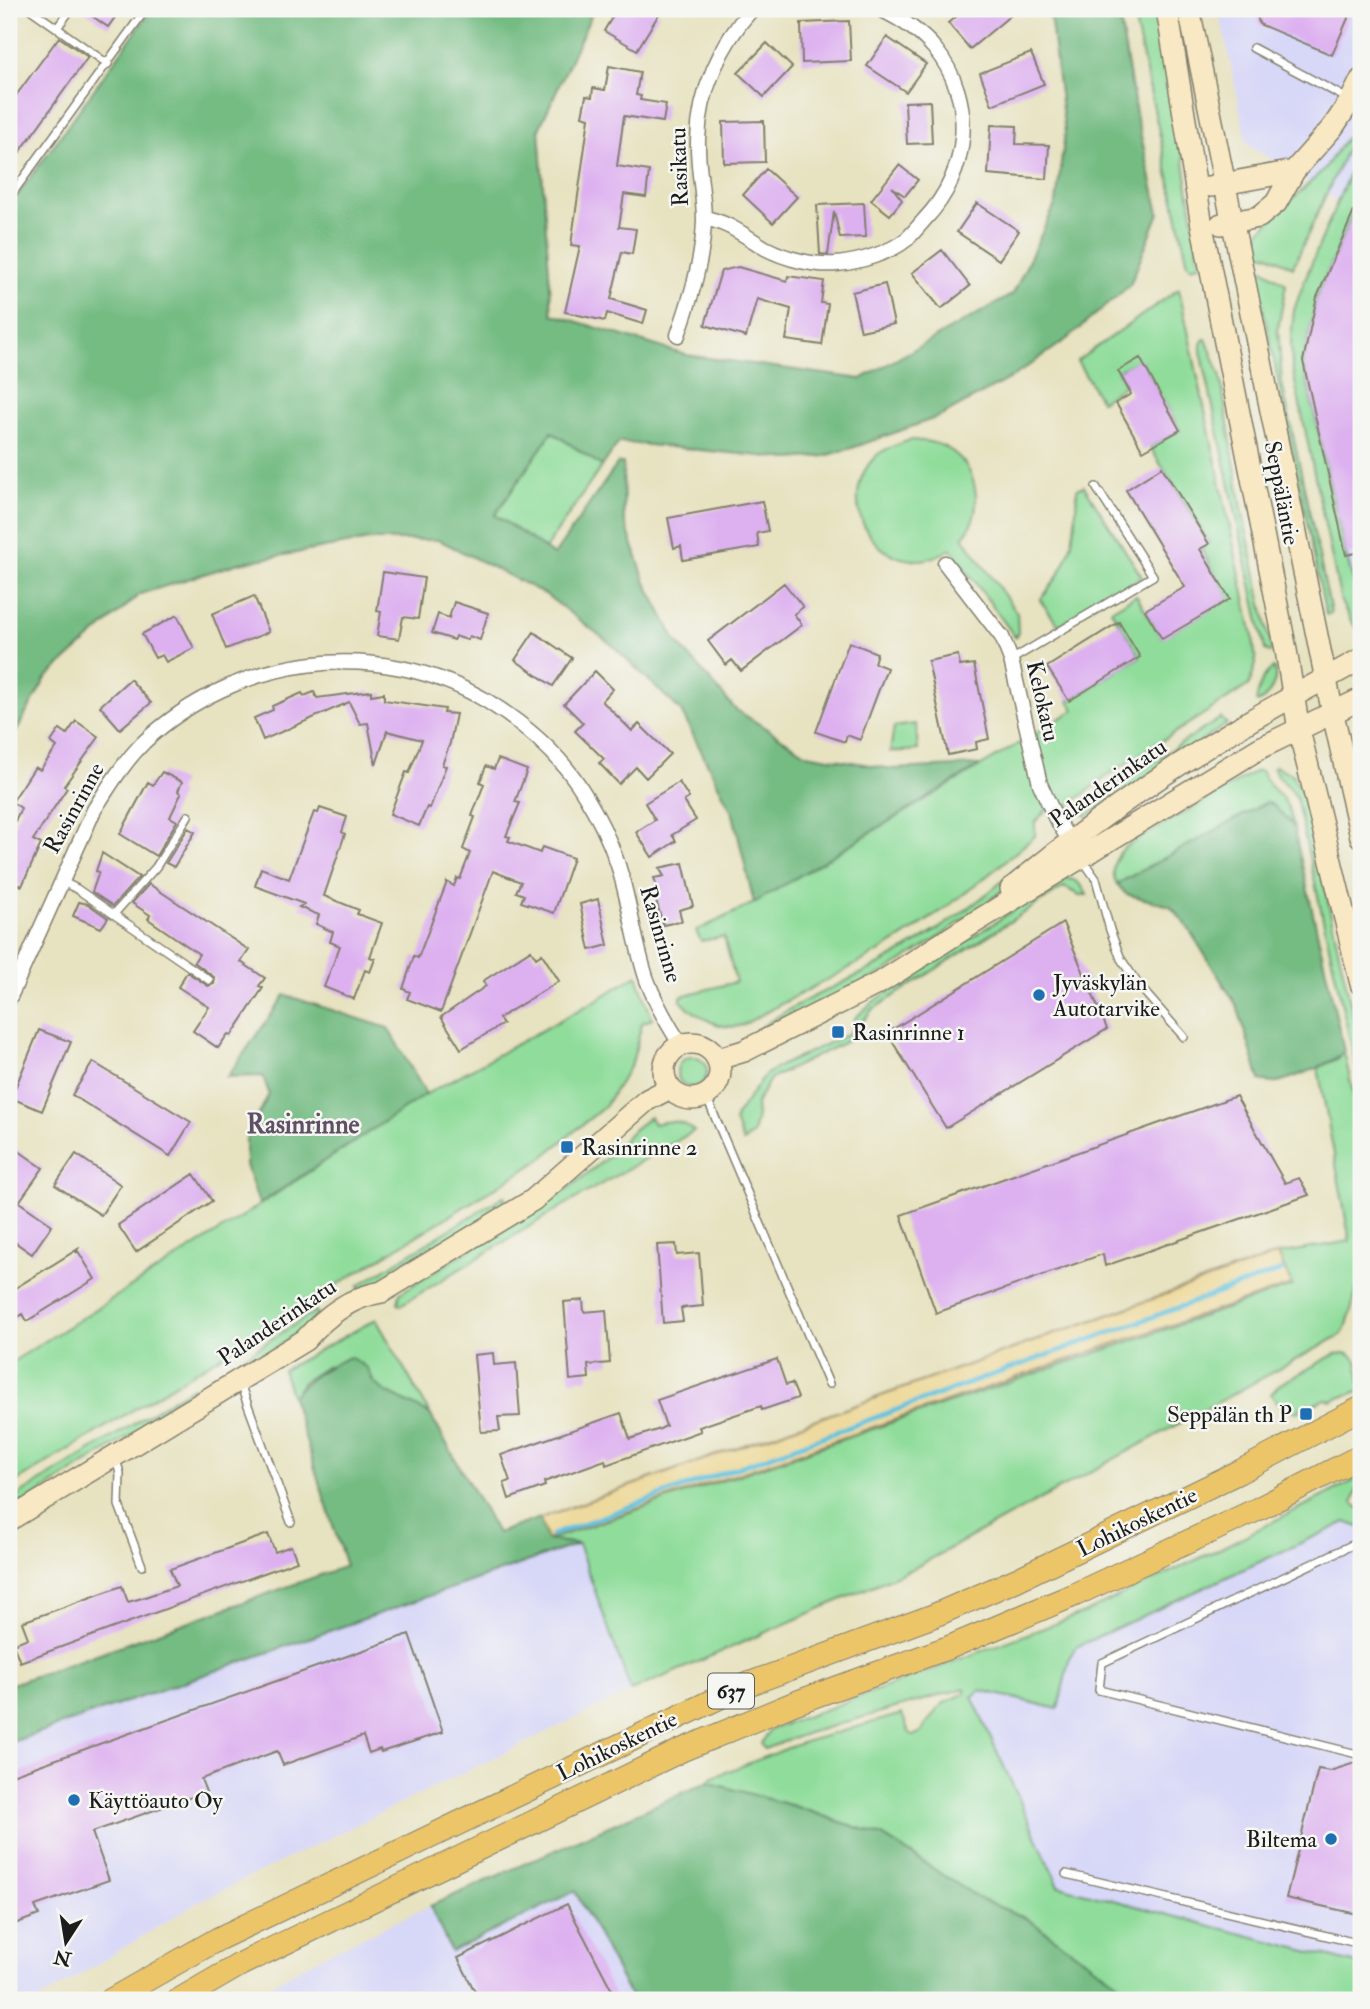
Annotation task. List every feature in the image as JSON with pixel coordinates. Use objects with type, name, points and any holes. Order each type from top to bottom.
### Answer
[{"type":"main road","name":"Lohikoskentie","points":[[111,2000],[218,1939],[743,1686],[933,1616],[1016,1580],[1239,1472],[1361,1408]]},
{"type":"main road","name":"Lohikoskentie","points":[[179,2000],[241,1964],[682,1750],[795,1703],[950,1647],[1074,1595],[1254,1511],[1361,1456]]},
{"type":"street","name":"Rasikatu","points":[[678,335],[695,286],[704,218],[698,139],[702,100],[718,59],[752,9]]},
{"type":"street","points":[[704,218],[733,227],[767,249],[797,261],[837,264],[873,256],[906,240],[940,204],[958,168],[963,137],[961,109],[954,82],[936,50],[906,22],[880,9]]},
{"type":"street","name":"Seppäläntie","points":[[1167,9],[1202,226],[1299,730],[1361,984]]},
{"type":"street","name":"Seppäläntie","points":[[1189,9],[1332,714],[1361,837]]},
{"type":"street","points":[[1202,226],[1259,217],[1276,203],[1294,171],[1356,103],[1361,80]]},
{"type":"street","points":[[1196,190],[1294,171]]},
{"type":"street","name":"Kelokatu","points":[[945,563],[1002,637],[1011,660],[1040,784],[1056,819],[1082,859]]},
{"type":"street","name":"Palanderinkatu","points":[[964,929],[1069,840],[1151,783],[1254,719],[1361,659]]},
{"type":"street","name":"Rasinrinne","points":[[9,999],[94,810],[125,763],[158,730],[200,700],[255,676],[315,663],[369,663],[428,674],[474,694],[509,716],[542,742],[573,776],[603,827],[617,862],[647,979],[663,1017],[681,1045]]},
{"type":"street","name":"Palanderinkatu","points":[[718,1059],[744,1051],[881,982],[1260,748],[1361,699]]},
{"type":"street","points":[[698,1044],[713,1052],[718,1059],[718,1084],[706,1096],[687,1099],[670,1088],[666,1081],[665,1064],[681,1045],[698,1044]]},
{"type":"street","name":"Palanderinkatu","points":[[9,1520],[305,1340],[322,1321],[342,1307],[367,1294],[382,1292],[533,1200],[647,1100],[670,1088]]},
{"type":"lane","points":[[30,9],[108,64]]},
{"type":"lane","points":[[57,28],[71,9]]},
{"type":"lane","points":[[9,198],[146,9]]},
{"type":"lane","points":[[1253,48],[1356,103]]},
{"type":"lane","points":[[1011,660],[1153,576],[1096,487]]},
{"type":"lane","points":[[114,914],[156,867],[188,816]]},
{"type":"lane","points":[[1082,859],[1096,879],[1121,959],[1140,987],[1184,1037]]},
{"type":"lane","points":[[61,881],[77,889],[209,980]]},
{"type":"lane","points":[[706,1096],[829,1384]]},
{"type":"lane","points":[[239,1380],[291,1522]]},
{"type":"lane","points":[[115,1455],[120,1473],[119,1505],[142,1566]]},
{"type":"lane","points":[[1361,1552],[1352,1545],[1102,1663],[1099,1690],[1361,1755]]},
{"type":"lane","points":[[1066,1874],[1361,1944]]},
{"type":"shaded area","points":[[1219,9],[1361,9],[1361,623],[1348,595],[1303,362],[1317,297],[1354,211],[1247,144]]},
{"type":"shaded area","points":[[1347,1521],[1361,1528],[1361,1965],[1059,1885],[972,1696],[980,1690],[1070,1656],[1078,1646]]},
{"type":"shaded area","points":[[578,1544],[631,1691],[198,1902],[39,2000],[9,2000],[9,1743]]},
{"type":"shaded area","points":[[575,1891],[632,2000],[245,2000],[324,1955],[430,1906],[451,1951]]},
{"type":"green space","points":[[152,9],[594,9],[539,129],[552,314],[686,355],[861,379],[1013,294],[1056,203],[1065,133],[1050,15],[1044,9],[1118,9],[1137,119],[1159,213],[1130,285],[1067,339],[1014,376],[941,416],[825,456],[790,459],[619,442],[602,466],[552,432],[495,515],[554,555],[618,463],[623,463],[624,519],[645,581],[676,641],[735,709],[807,754],[892,769],[981,765],[754,903],[733,814],[681,711],[611,644],[545,594],[439,540],[369,540],[239,563],[140,594],[46,678],[9,744],[9,207]]},
{"type":"green space","points":[[1136,9],[1160,9],[1200,264],[1191,267],[1188,264],[1135,22]]},
{"type":"green space","points":[[1353,128],[1356,129],[1293,267],[1267,254],[1253,253],[1256,238],[1262,229],[1324,169]]},
{"type":"green space","points":[[1361,145],[1361,180],[1354,211],[1317,297],[1303,362],[1346,555],[1355,586],[1361,596],[1361,633],[1352,623],[1341,602],[1292,367],[1291,338],[1294,310],[1305,279]]},
{"type":"green space","points":[[1255,268],[1263,269],[1286,284],[1278,329],[1282,383],[1331,613],[1326,615]]},
{"type":"green space","points":[[1179,289],[1253,636],[1256,664],[1249,685],[1110,774],[1063,810],[1056,800],[1035,822],[1035,836],[960,897],[880,951],[743,1025],[735,1027],[718,1024],[694,1012],[681,1001],[681,996],[736,982],[724,937],[701,941],[696,931],[754,903],[1074,710],[1069,701],[1140,657],[1111,610],[1136,595],[1162,638],[1229,599],[1201,549],[1209,543],[1150,447],[1180,430],[1140,359],[1118,371],[1125,385],[1101,401],[1077,361]]},
{"type":"green space","points":[[1204,339],[1220,374],[1242,510],[1272,651],[1270,652],[1265,650],[1201,351]]},
{"type":"green space","points":[[552,432],[602,466],[545,549],[495,515]]},
{"type":"green space","points":[[910,440],[943,446],[962,460],[968,470],[976,493],[976,505],[970,527],[963,537],[1017,613],[1018,633],[1015,637],[951,549],[921,560],[901,558],[885,550],[872,538],[863,523],[858,506],[864,472],[879,453]]},
{"type":"green space","points":[[1084,486],[1142,577],[1059,626],[1040,600],[1066,561],[1073,536],[1077,489]]},
{"type":"green space","points":[[1274,668],[1272,688],[1258,703],[1256,701],[1262,682],[1266,674]]},
{"type":"green space","points":[[1221,718],[1227,724],[1087,816],[1084,815],[1082,812],[1086,804]]},
{"type":"green space","points":[[916,724],[918,750],[890,752],[894,727]]},
{"type":"green space","points":[[1275,766],[1292,774],[1305,798],[1361,1052],[1361,1090],[1296,797],[1275,772]]},
{"type":"green space","points":[[1256,771],[1261,771],[1283,800],[1293,825],[1267,802],[1117,884],[1113,874],[1114,864],[1125,847]]},
{"type":"green space","points":[[1267,802],[1293,825],[1344,1051],[1310,1071],[1271,1083],[1260,1080],[1237,1006],[1185,923],[1170,906],[1126,894],[1117,884]]},
{"type":"green space","points":[[1032,859],[1014,882],[934,941],[883,973],[751,1039],[750,1036],[780,1014],[920,941],[958,916],[1027,860]]},
{"type":"green space","points":[[1063,878],[1078,882],[1087,895],[1079,895],[1064,887],[872,1010],[860,1025],[857,1036],[770,1079],[756,1104],[757,1116],[753,1134],[743,1142],[735,1122],[736,1116],[765,1075],[848,1034],[854,1028],[854,1019],[873,1002]]},
{"type":"green space","points":[[637,975],[652,1019],[642,1023],[632,1063],[605,1106],[537,1162],[9,1486],[9,1364],[243,1216],[426,1094]]},
{"type":"green space","points":[[285,995],[388,1028],[426,1094],[259,1204],[246,1165],[246,1139],[269,1094],[263,1076],[227,1077]]},
{"type":"green space","points":[[1344,1051],[1361,1131],[1361,1275],[1347,1325],[1341,1335],[916,1567],[631,1691],[578,1544],[548,1540],[1292,1286],[1278,1254],[1350,1241],[1318,1068],[1339,1058]]},
{"type":"green space","points":[[692,1057],[703,1061],[707,1072],[703,1083],[692,1087],[681,1083],[677,1072],[681,1061]]},
{"type":"green space","points":[[650,1117],[654,1124],[675,1122],[694,1131],[563,1206],[401,1305],[398,1304],[400,1293],[569,1188],[608,1157],[634,1129]]},
{"type":"green space","points":[[504,1196],[508,1205],[376,1285],[360,1290],[358,1286]]},
{"type":"green space","points":[[316,1311],[319,1316],[290,1339],[210,1387],[208,1379]]},
{"type":"green space","points":[[376,1319],[430,1414],[386,1392],[374,1383],[367,1368],[327,1366],[304,1381],[292,1397],[283,1370]]},
{"type":"green space","points":[[1346,1353],[1357,1361],[1361,1390],[1331,1401],[1325,1399],[1311,1406],[1309,1403],[1297,1412],[1284,1407],[1271,1394],[1280,1384],[1335,1354]]},
{"type":"green space","points":[[350,1357],[367,1368],[374,1383],[386,1392],[430,1414],[497,1533],[540,1518],[548,1540],[578,1544],[9,1743],[9,1685],[346,1566],[292,1397],[318,1373]]},
{"type":"green space","points":[[193,1387],[199,1392],[9,1512],[9,1501]]},
{"type":"green space","points":[[1361,1477],[1353,1503],[1361,1507],[1361,1528],[1346,1522],[1078,1646],[1070,1656],[1058,1709],[980,1690],[972,1697],[1059,1886],[1361,1965],[1361,2000],[1142,2000],[1026,1918],[982,1900],[882,1836],[794,1806],[707,1782],[713,1777],[801,1743],[902,1714],[909,1732],[914,1736],[921,1732],[944,1703],[965,1693],[965,1688],[808,1733],[764,1749],[761,1744],[770,1730],[1084,1613]]},
{"type":"green space","points":[[707,1782],[794,1806],[882,1836],[982,1900],[1026,1918],[1142,2000],[632,2000],[575,1891],[451,1952],[430,1906]]},
{"type":"sand","points":[[1278,1254],[1292,1285],[1116,1343],[547,1540],[540,1518]]},
{"type":"building","points":[[82,9],[121,9],[108,27]]},
{"type":"building","points":[[617,9],[651,9],[659,14],[637,50],[604,31]]},
{"type":"building","points":[[966,9],[1018,9],[970,49],[948,23]]},
{"type":"building","points":[[1256,9],[1334,9],[1349,16],[1332,55],[1259,24]]},
{"type":"building","points":[[849,21],[851,61],[802,63],[801,23]]},
{"type":"building","points":[[59,37],[88,57],[9,167],[9,105]]},
{"type":"building","points":[[887,37],[926,64],[906,92],[867,66]]},
{"type":"building","points":[[767,43],[792,67],[764,97],[738,73]]},
{"type":"building","points":[[1031,53],[1044,84],[992,105],[980,73]]},
{"type":"building","points":[[609,66],[640,72],[636,95],[641,96],[640,100],[666,104],[663,122],[624,116],[617,166],[649,171],[646,197],[624,194],[619,227],[636,229],[632,254],[622,252],[611,299],[647,310],[643,324],[607,313],[605,321],[565,312],[580,246],[571,245],[589,118],[582,116],[586,96],[592,97],[593,88],[605,90]]},
{"type":"building","points":[[930,101],[932,143],[907,144],[905,102]]},
{"type":"building","points":[[764,121],[765,162],[724,163],[723,122]]},
{"type":"building","points":[[991,125],[1017,126],[1016,144],[1049,145],[1047,179],[988,174]]},
{"type":"building","points":[[899,165],[918,180],[905,196],[892,187],[902,200],[890,215],[871,200]]},
{"type":"building","points":[[766,169],[797,197],[773,223],[743,195]]},
{"type":"building","points":[[1361,195],[1361,552],[1346,555],[1303,361],[1317,297]]},
{"type":"building","points":[[864,203],[866,237],[840,238],[834,211],[828,255],[820,254],[817,205]]},
{"type":"building","points":[[977,203],[1019,231],[999,260],[957,232]]},
{"type":"building","points":[[942,250],[970,286],[941,309],[912,273]]},
{"type":"building","points":[[738,267],[787,281],[788,276],[824,281],[821,303],[828,304],[822,345],[786,340],[791,309],[757,299],[746,337],[705,325],[721,271]]},
{"type":"building","points":[[885,284],[894,324],[861,331],[852,292]]},
{"type":"building","points":[[1140,358],[1180,430],[1143,451],[1116,403],[1131,394],[1118,371]]},
{"type":"building","points":[[1162,467],[1209,544],[1200,549],[1230,599],[1162,639],[1145,610],[1185,587],[1126,490]]},
{"type":"building","points":[[762,501],[768,531],[757,533],[759,547],[683,560],[681,546],[674,548],[668,518]]},
{"type":"building","points":[[383,572],[424,578],[418,619],[403,617],[399,639],[377,636],[381,612],[377,611]]},
{"type":"building","points":[[784,583],[803,607],[794,614],[802,625],[741,671],[732,660],[726,665],[708,641]]},
{"type":"building","points":[[254,596],[269,632],[226,649],[212,614]]},
{"type":"building","points":[[454,602],[488,613],[480,640],[469,636],[467,640],[455,636],[454,640],[432,633],[438,614],[449,618]]},
{"type":"building","points":[[177,615],[194,648],[166,662],[162,655],[155,658],[142,634]]},
{"type":"building","points":[[1119,622],[1140,657],[1069,701],[1047,667]]},
{"type":"building","points":[[534,632],[572,658],[553,686],[515,660]]},
{"type":"building","points":[[849,642],[877,653],[874,663],[887,668],[860,740],[847,735],[845,742],[816,732]]},
{"type":"building","points":[[958,655],[960,666],[974,664],[989,739],[976,742],[977,749],[948,755],[928,661]]},
{"type":"building","points":[[595,671],[613,689],[602,701],[632,731],[639,724],[670,754],[646,778],[636,767],[619,784],[599,763],[604,759],[575,731],[583,723],[564,704]]},
{"type":"building","points":[[130,679],[151,703],[120,729],[100,706]]},
{"type":"building","points":[[371,691],[371,695],[384,693],[384,700],[445,709],[444,713],[456,714],[442,765],[446,766],[430,808],[427,807],[419,826],[390,814],[422,740],[387,731],[376,765],[368,723],[360,724],[349,702],[263,740],[254,718],[273,710],[272,706],[302,693],[304,696],[314,692],[317,698]]},
{"type":"building","points":[[76,721],[99,737],[64,786],[67,788],[33,840],[41,844],[22,886],[9,881],[9,834],[21,808],[12,802],[35,767],[40,770],[57,747],[51,742],[60,729],[67,734]]},
{"type":"building","points":[[498,759],[527,770],[515,802],[520,803],[506,836],[510,837],[508,841],[540,853],[542,847],[573,858],[554,913],[521,902],[524,895],[516,892],[521,882],[493,871],[441,1012],[407,999],[410,992],[403,989],[414,956],[418,958],[447,882],[454,886],[457,878],[460,879],[470,853],[463,849],[484,784],[480,782],[486,766],[494,769]]},
{"type":"building","points":[[162,772],[182,782],[178,791],[181,794],[170,817],[177,821],[156,856],[120,834],[148,782],[153,785]]},
{"type":"building","points":[[679,782],[689,798],[684,801],[696,820],[672,835],[676,841],[652,857],[636,832],[655,820],[645,803]]},
{"type":"building","points":[[320,808],[347,817],[342,832],[345,834],[324,896],[359,910],[357,914],[382,923],[370,957],[375,959],[370,972],[365,970],[354,999],[324,987],[340,946],[330,942],[333,932],[316,924],[319,915],[299,907],[304,904],[255,886],[261,868],[289,879],[314,812],[318,813]]},
{"type":"building","points":[[188,828],[195,832],[174,867],[166,863]]},
{"type":"building","points":[[102,853],[139,877],[113,906],[92,892]]},
{"type":"building","points":[[683,863],[693,906],[679,910],[682,921],[663,925],[653,889],[657,888],[654,878],[664,876],[659,868]]},
{"type":"building","points":[[149,884],[249,950],[241,962],[265,978],[259,986],[263,988],[231,1036],[228,1034],[218,1048],[193,1031],[209,1007],[178,987],[187,972],[208,986],[214,984],[215,978],[194,962],[199,954],[148,919],[150,915],[132,903]]},
{"type":"building","points":[[598,899],[608,945],[590,950],[580,904]]},
{"type":"building","points":[[79,902],[88,904],[108,918],[101,928],[73,916]]},
{"type":"building","points":[[1063,923],[1107,1029],[946,1128],[887,1033]]},
{"type":"building","points":[[531,950],[536,958],[542,954],[559,981],[499,1018],[503,1024],[461,1049],[441,1017],[486,986],[483,981]]},
{"type":"building","points":[[39,1030],[71,1042],[42,1111],[11,1098]]},
{"type":"building","points":[[93,1062],[191,1122],[170,1156],[72,1095]]},
{"type":"building","points":[[1236,1096],[1285,1183],[1299,1178],[1309,1195],[1105,1266],[1103,1254],[936,1313],[901,1215]]},
{"type":"building","points":[[9,1144],[43,1168],[19,1202],[52,1225],[32,1254],[9,1238]]},
{"type":"building","points":[[76,1154],[121,1185],[101,1215],[55,1185]]},
{"type":"building","points":[[194,1174],[212,1201],[136,1252],[118,1225]]},
{"type":"building","points":[[676,1244],[677,1255],[699,1253],[703,1306],[681,1308],[683,1321],[663,1323],[657,1245]]},
{"type":"building","points":[[78,1249],[76,1253],[78,1251],[95,1279],[27,1321],[23,1314],[9,1323],[9,1292]]},
{"type":"building","points":[[583,1300],[584,1312],[606,1310],[610,1363],[588,1365],[589,1378],[570,1380],[564,1302]]},
{"type":"building","points":[[493,1353],[494,1365],[516,1363],[520,1416],[498,1417],[500,1431],[481,1432],[474,1355]]},
{"type":"building","points":[[777,1359],[786,1385],[792,1383],[798,1398],[762,1410],[761,1406],[699,1427],[701,1431],[606,1465],[605,1460],[544,1482],[545,1486],[509,1499],[504,1483],[510,1481],[501,1455],[621,1413],[630,1439],[660,1429],[666,1426],[657,1400]]},
{"type":"building","points":[[268,1534],[275,1552],[291,1546],[297,1561],[20,1662],[13,1644],[28,1638],[22,1622],[122,1586],[128,1602],[177,1586],[170,1569]]},
{"type":"building","name":"Käyttöauto Oy","points":[[409,1634],[443,1732],[381,1752],[380,1749],[369,1753],[363,1736],[283,1765],[277,1751],[201,1779],[206,1792],[92,1832],[109,1880],[35,1906],[39,1915],[9,1926],[9,1776]]},
{"type":"building","name":"Biltema","points":[[1361,1761],[1361,1915],[1286,1898],[1318,1769],[1330,1771]]},
{"type":"building","points":[[567,1904],[617,2000],[479,2000],[458,1958]]},
{"type":"waterway","points":[[552,1535],[1282,1270]]},
{"type":"place","name":"Jyväskylän Autotarvike","points":[[1039,995]]},
{"type":"place","name":"Rasinrinne 1","points":[[838,1032]]},
{"type":"place","name":"Rasinrinne 2","points":[[567,1147]]},
{"type":"place","name":"Seppälän th P","points":[[1306,1414]]},
{"type":"place","name":"Käyttöauto Oy","points":[[74,1800]]},
{"type":"place","name":"Biltema","points":[[1331,1839]]},
{"type":"district","name":"Rasinrinne","points":[[303,1125]]}]
